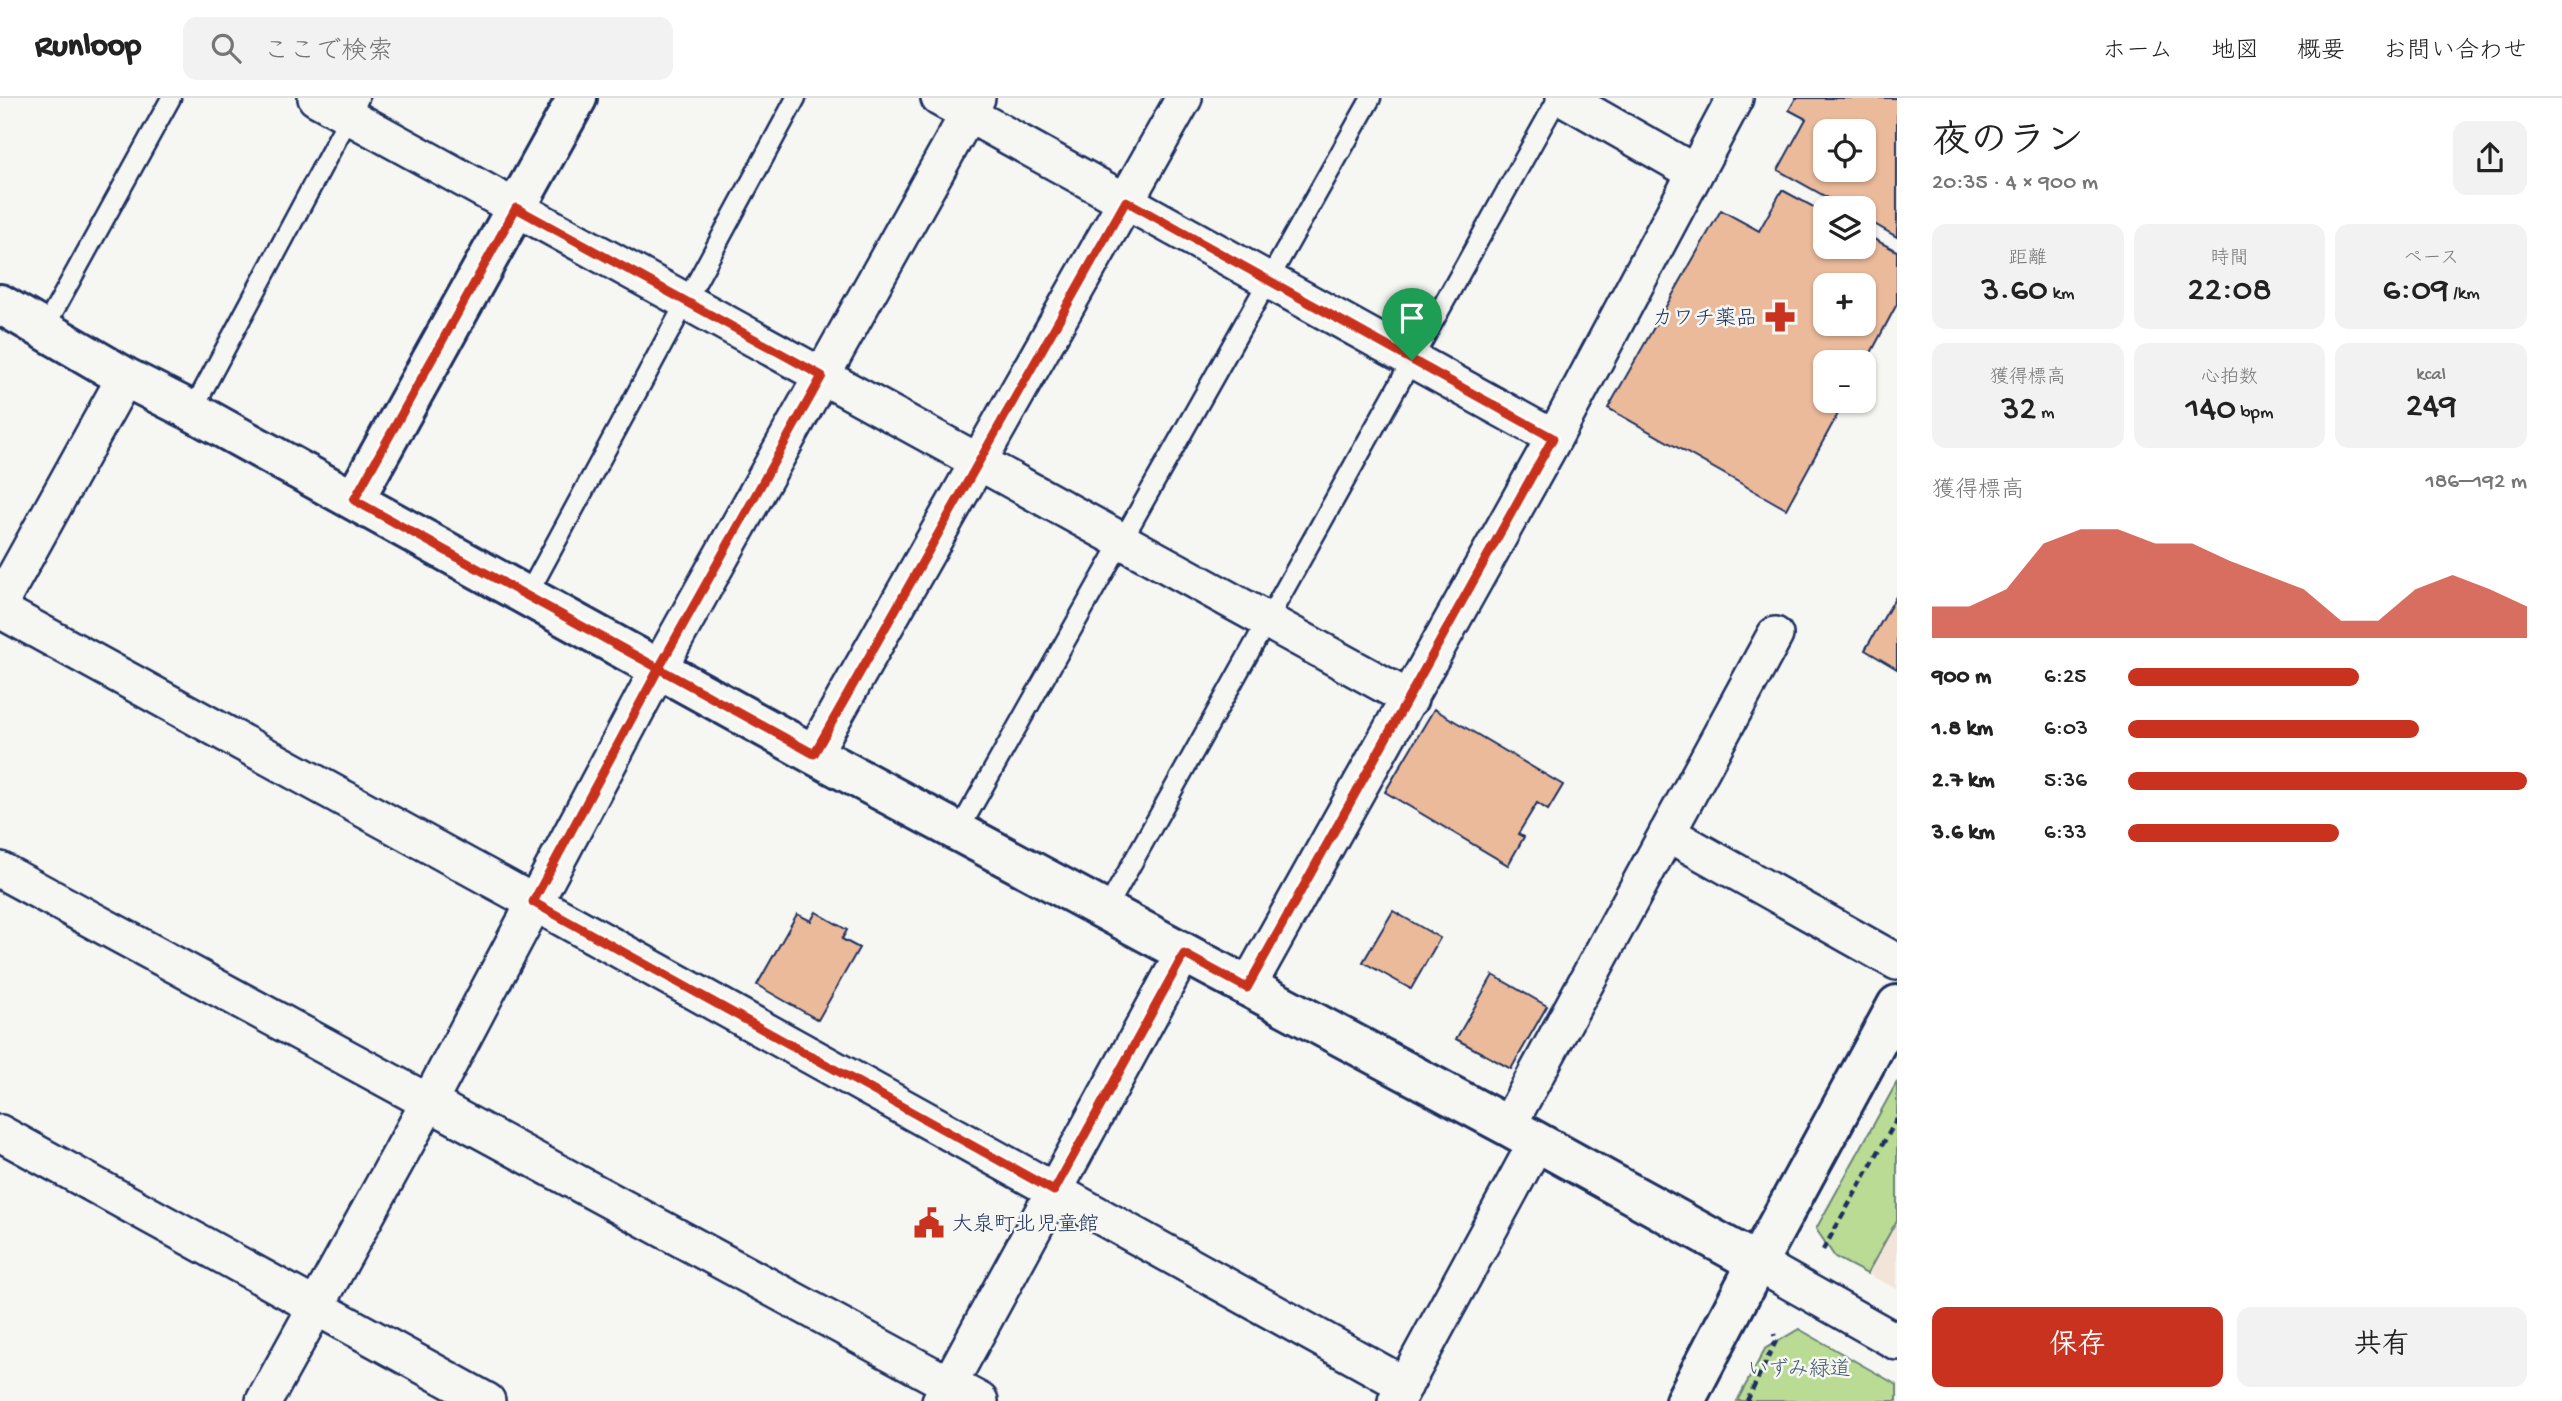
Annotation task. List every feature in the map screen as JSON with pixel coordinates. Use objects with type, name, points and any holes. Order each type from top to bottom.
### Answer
[{"type":"street","points":[[316,98],[354,107],[516,208],[1410,699]]},
{"type":"street","points":[[354,500],[577,98]]},
{"type":"street","points":[[814,754],[1184,98]]},
{"type":"street","points":[[1564,98],[1694,172]]},
{"type":"street","points":[[1247,988],[1410,699],[1735,98]]},
{"type":"street","points":[[264,1401],[429,1102],[659,668],[822,376],[961,103],[1126,201],[1553,438]]},
{"type":"street","points":[[0,304],[125,377],[192,411],[1105,912],[1522,1135],[1897,1342]]},
{"type":"street","points":[[0,603],[125,377]]},
{"type":"street","points":[[0,610],[1054,1191],[1401,1393],[1667,833],[1775,635]]},
{"type":"street","points":[[1667,833],[1897,962]]},
{"type":"street","points":[[0,870],[429,1102],[944,1393],[981,1401]]},
{"type":"street","points":[[944,1393],[1184,954]]},
{"type":"street","points":[[1685,1401],[1897,1005]]},
{"type":"street","points":[[0,1133],[486,1401]]},
{"type":"lane","points":[[44,329],[171,98]]},
{"type":"lane","points":[[527,596],[796,98]]},
{"type":"lane","points":[[958,832],[1371,98]]},
{"type":"lane","points":[[1105,912],[1558,98]]},
{"type":"lane","points":[[192,411],[354,107]]},
{"type":"path","points":[[1823,1250],[1897,1119]]},
{"type":"path","points":[[1747,1401],[1776,1342],[1774,1334]]},
{"type":"shaded area","points":[[1897,1220],[1897,1289],[1867,1274]]},
{"type":"green space","points":[[1897,1082],[1897,1220],[1867,1274],[1835,1257],[1816,1229]]},
{"type":"green space","name":"いずみ緑道","points":[[1799,1329],[1897,1385],[1897,1401],[1737,1401],[1765,1349]]},
{"type":"building","points":[[1796,98],[1897,98],[1897,237],[1876,225],[1876,196],[1825,196],[1778,170],[1806,119],[1789,110]]},
{"type":"building","points":[[1782,190],[1813,207],[1813,259],[1876,259],[1876,240],[1897,251],[1897,304],[1873,350],[1813,350],[1813,413],[1838,413],[1786,509],[1608,408],[1721,210],[1759,231]]},
{"type":"building","points":[[1897,595],[1897,669],[1865,650]]},
{"type":"building","points":[[1434,709],[1563,785],[1548,810],[1537,803],[1518,834],[1524,837],[1508,865],[1385,792]]},
{"type":"building","points":[[1393,911],[1440,938],[1411,989],[1363,962]]},
{"type":"building","points":[[816,912],[847,930],[842,939],[859,948],[818,1020],[757,985],[797,914],[811,921]]},
{"type":"building","points":[[1493,975],[1547,1006],[1511,1069],[1456,1039]]},
{"type":"place","name":"カワチ薬品","points":[[1780,317]]},
{"type":"place","name":"大泉町北児童館","points":[[929,1223]]},
{"type":"route","points":[[1412,360],[1126,201],[814,754],[659,668],[527,596],[354,500],[516,208],[822,376],[659,668],[533,902],[1054,1191],[1184,954],[1247,988],[1553,438],[1412,360]]}]
